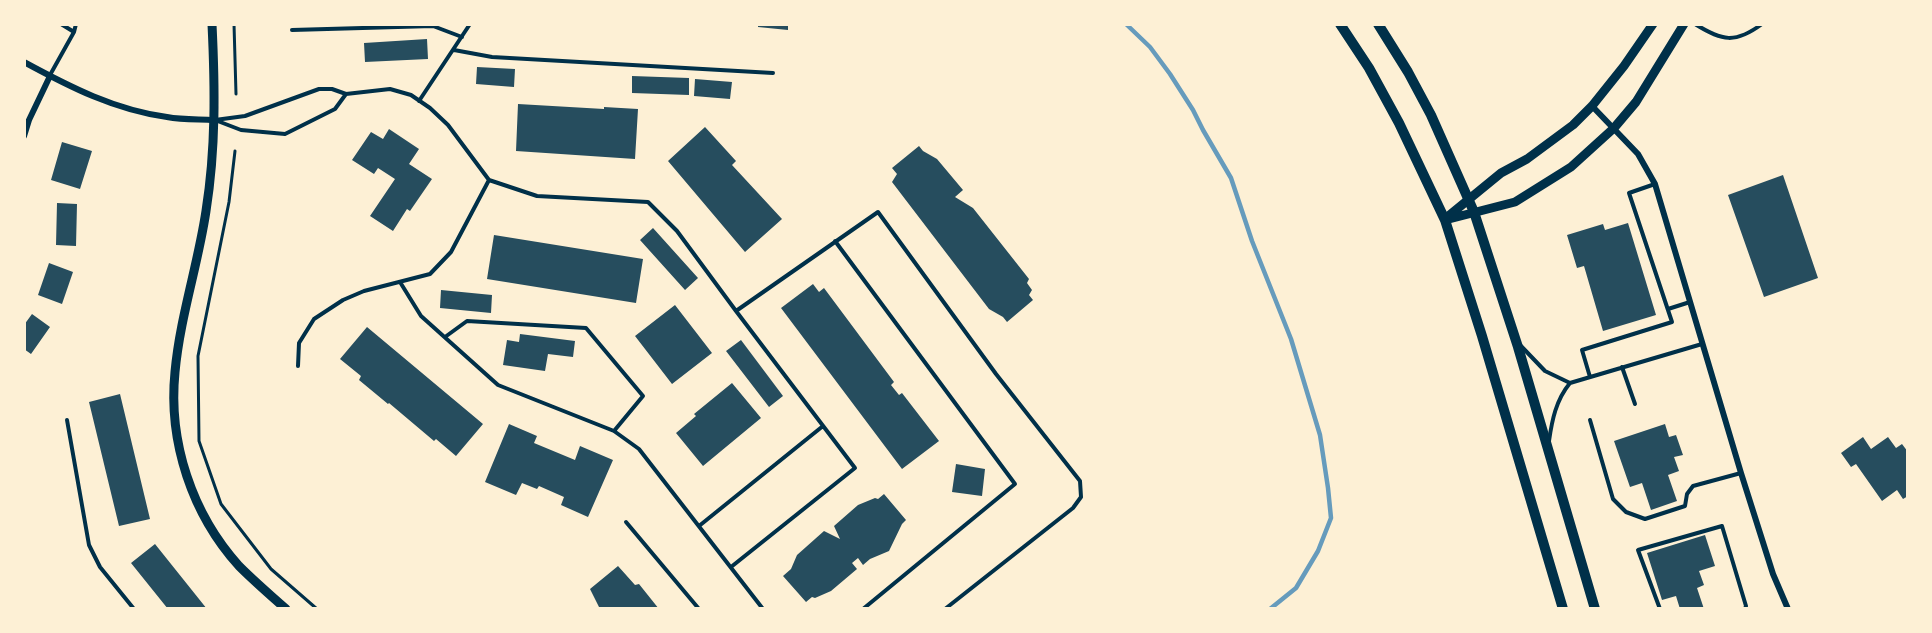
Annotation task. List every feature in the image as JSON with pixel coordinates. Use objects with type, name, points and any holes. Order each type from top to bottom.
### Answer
[{"type":"main road","points":[[1340,24],[1370,68],[1445,220],[1563,609]]},
{"type":"main road","points":[[1378,24],[1431,115],[1474,212],[1516,339],[1595,609]]},
{"type":"street","points":[[212,24],[213,156],[206,213],[176,363],[174,390],[176,432],[186,473],[206,519],[238,565],[282,608]]},
{"type":"street","points":[[1445,220],[1501,173],[1554,141],[1592,106],[1624,66],[1653,24]]},
{"type":"street","points":[[1445,220],[1515,202],[1571,167],[1614,128],[1636,102],[1684,24]]},
{"type":"street","points":[[24,62],[100,100],[133,111],[169,118],[214,120]]},
{"type":"street","points":[[24,136],[50,76]]},
{"type":"street","points":[[1592,106],[1638,154],[1655,184],[1741,473],[1773,574],[1788,609]]},
{"type":"lane","points":[[61,24],[74,32]]},
{"type":"lane","points":[[50,76],[76,24]]},
{"type":"lane","points":[[419,101],[470,24]]},
{"type":"lane","points":[[1695,24],[1715,36],[1732,39],[1741,37],[1762,24]]},
{"type":"lane","points":[[292,30],[433,26],[462,37]]},
{"type":"lane","points":[[454,50],[492,57],[773,73]]},
{"type":"lane","points":[[214,120],[244,116],[319,89],[332,89],[346,94],[390,89],[411,95],[430,108],[448,125],[489,180],[537,196],[648,202],[677,231],[855,468],[731,567]]},
{"type":"lane","points":[[214,120],[241,130],[285,134],[335,109],[346,94]]},
{"type":"lane","points":[[298,366],[299,343],[314,319],[343,300],[363,291],[430,274],[451,252],[489,180]]},
{"type":"lane","points":[[1590,377],[1582,350],[1672,322],[1629,193],[1655,184]]},
{"type":"lane","points":[[736,311],[878,212],[996,374],[1080,481],[1081,497],[1073,508],[945,609]]},
{"type":"lane","points":[[835,242],[1015,484],[863,609]]},
{"type":"lane","points":[[400,282],[421,316],[498,385],[614,431],[639,449],[763,609]]},
{"type":"lane","points":[[1668,309],[1690,302]]},
{"type":"lane","points":[[445,338],[467,321],[585,328],[643,396],[614,431]]},
{"type":"lane","points":[[1516,339],[1545,371],[1570,383]]},
{"type":"lane","points":[[1548,450],[1553,416],[1560,397],[1570,383],[1702,344]]},
{"type":"lane","points":[[1622,367],[1635,404]]},
{"type":"lane","points":[[67,420],[89,545],[100,567],[134,609]]},
{"type":"lane","points":[[1590,420],[1613,499],[1626,512],[1645,519],[1685,506],[1687,494],[1693,486],[1741,473]]},
{"type":"lane","points":[[699,526],[823,426]]},
{"type":"lane","points":[[626,522],[699,609]]},
{"type":"lane","points":[[1660,609],[1638,550],[1722,526],[1745,609]]},
{"type":"path","points":[[234,24],[236,94]]},
{"type":"path","points":[[235,151],[229,202],[198,356],[199,441],[221,504],[271,569],[317,609]]},
{"type":"building","points":[[758,24],[788,24],[788,30],[758,27]]},
{"type":"building","points":[[427,39],[428,59],[365,62],[364,43]]},
{"type":"building","points":[[477,67],[515,69],[514,87],[476,84]]},
{"type":"building","points":[[632,76],[689,78],[689,95],[632,93]]},
{"type":"building","points":[[695,79],[732,82],[730,99],[694,96]]},
{"type":"building","points":[[518,104],[638,109],[635,159],[516,151]]},
{"type":"building","points":[[705,127],[736,161],[732,165],[782,219],[745,252],[668,161]]},
{"type":"building","points":[[389,129],[419,149],[409,164],[432,179],[410,211],[407,209],[393,231],[370,216],[395,179],[378,168],[374,174],[352,160],[371,132],[383,139]]},
{"type":"building","points":[[62,142],[92,151],[80,189],[51,180]]},
{"type":"building","points":[[919,146],[937,159],[963,190],[955,197],[973,208],[1029,279],[1027,283],[1032,290],[1029,295],[1033,300],[1007,322],[989,309],[892,182],[897,174],[892,168]]},
{"type":"building","points":[[1783,175],[1818,278],[1764,297],[1728,195]]},
{"type":"building","points":[[57,203],[77,204],[76,246],[56,245]]},
{"type":"building","points":[[1628,223],[1656,315],[1603,331],[1584,266],[1577,268],[1567,235],[1603,224],[1605,230]]},
{"type":"building","points":[[653,228],[698,278],[685,290],[640,240]]},
{"type":"building","points":[[494,235],[643,259],[636,303],[487,279]]},
{"type":"building","points":[[49,263],[73,272],[62,304],[38,295]]},
{"type":"building","points":[[813,284],[819,292],[824,288],[894,382],[891,385],[899,395],[902,393],[939,441],[902,469],[781,308]]},
{"type":"building","points":[[441,290],[492,295],[491,313],[440,308]]},
{"type":"building","points":[[675,305],[712,353],[672,384],[635,336]]},
{"type":"building","points":[[32,314],[50,327],[31,354],[24,349],[24,325]]},
{"type":"building","points":[[367,327],[483,424],[456,456],[359,380],[361,376],[340,359]]},
{"type":"building","points":[[520,334],[575,341],[573,357],[548,354],[545,371],[503,365],[507,340],[519,342]]},
{"type":"building","points":[[741,340],[783,396],[769,407],[726,351]]},
{"type":"building","points":[[732,383],[761,418],[703,466],[676,433],[696,416],[694,414]]},
{"type":"building","points":[[120,394],[150,519],[119,526],[89,402]]},
{"type":"building","points":[[509,424],[537,436],[534,443],[575,460],[580,446],[613,460],[588,517],[561,505],[564,497],[539,486],[537,489],[522,483],[516,495],[485,482]]},
{"type":"building","points":[[1665,424],[1669,437],[1676,435],[1683,455],[1674,457],[1679,471],[1668,475],[1677,501],[1651,510],[1642,483],[1630,487],[1614,441]]},
{"type":"building","points":[[1863,437],[1871,449],[1888,437],[1896,448],[1902,444],[1908,452],[1908,496],[1903,499],[1897,490],[1882,501],[1856,464],[1851,467],[1841,453]]},
{"type":"building","points":[[956,464],[985,469],[982,496],[952,492]]},
{"type":"building","points":[[884,494],[906,520],[889,551],[870,559],[863,565],[858,558],[852,563],[857,569],[831,591],[815,598],[812,597],[806,602],[783,576],[791,569],[797,555],[824,531],[840,539],[834,526],[858,505],[875,498],[878,499]]},
{"type":"building","points":[[1705,535],[1715,566],[1699,571],[1704,585],[1697,588],[1704,609],[1680,609],[1676,596],[1662,600],[1647,553]]},
{"type":"building","points":[[155,544],[207,609],[168,609],[131,563]]},
{"type":"building","points":[[618,566],[635,585],[639,584],[659,609],[600,609],[590,589]]},
{"type":"waterway","points":[[1126,24],[1150,47],[1170,74],[1231,178],[1252,241],[1291,339],[1320,435],[1331,518],[1318,551],[1296,588],[1270,609]]}]
